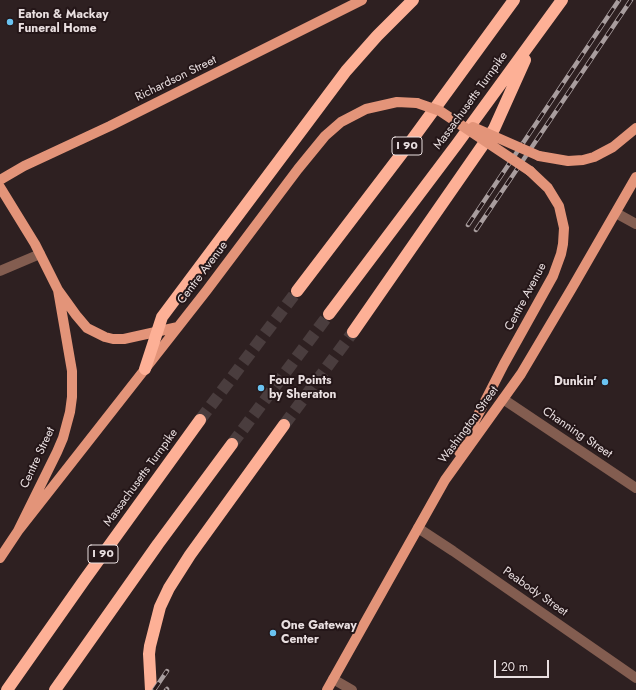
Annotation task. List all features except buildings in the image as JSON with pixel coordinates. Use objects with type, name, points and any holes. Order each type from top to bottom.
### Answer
[{"type":"highway","points":[[145,369],[162,317],[339,81],[378,36],[413,0]]},
{"type":"highway","name":"Massachusetts Turnpike","points":[[297,291],[406,148],[514,0]]},
{"type":"highway","name":"Massachusetts Turnpike","points":[[329,314],[562,0]]},
{"type":"highway","points":[[353,332],[494,129],[535,38]]},
{"type":"highway","name":"Massachusetts Turnpike","points":[[7,690],[89,573],[200,420]]},
{"type":"highway","points":[[151,690],[149,654],[160,607],[174,578],[284,425]]},
{"type":"highway","points":[[55,690],[141,568],[232,444]]},
{"type":"main road","name":"Richardson Street","points":[[0,180],[24,166],[110,126],[362,0]]},
{"type":"main road","name":"Centre Avenue","points":[[18,532],[178,327],[298,169],[329,132],[341,122],[366,109],[397,102],[417,103],[431,107],[448,116],[540,156],[568,161],[583,160],[594,157],[613,147],[636,128]]},
{"type":"main road","name":"Centre Avenue","points":[[444,480],[504,364],[553,276],[561,254],[564,228],[559,206],[548,188],[530,172],[448,116]]},
{"type":"main road","name":"Washington Street","points":[[326,690],[444,480],[503,399],[534,352],[636,177]]},
{"type":"main road","name":"Centre Street","points":[[0,187],[40,254],[58,290],[81,322],[91,330],[102,336],[124,339],[178,327]]},
{"type":"main road","name":"Centre Street","points":[[0,558],[18,532],[63,438],[70,412],[72,397],[72,371],[58,290]]},
{"type":"street","points":[[616,213],[636,224]]},
{"type":"street","points":[[0,270],[40,254]]},
{"type":"street","name":"Channing Street","points":[[503,399],[636,488]]},
{"type":"street","name":"Peabody Street","points":[[418,528],[636,678]]},
{"type":"street","points":[[333,679],[352,690]]},
{"type":"tunnel","points":[[200,420],[297,291]]},
{"type":"tunnel","points":[[232,444],[329,314]]},
{"type":"tunnel","points":[[284,425],[353,332]]},
{"type":"railway","points":[[468,225],[619,0]]},
{"type":"railway","points":[[476,230],[631,0]]},
{"type":"railway","points":[[154,690],[167,671]]},
{"type":"place","name":"Eaton & Mackay Funeral Home","points":[[10,22]]},
{"type":"place","name":"Dunkin'","points":[[605,382]]},
{"type":"place","name":"Four Points by Sheraton","points":[[261,388]]},
{"type":"place","name":"One Gateway Center","points":[[273,633]]}]
